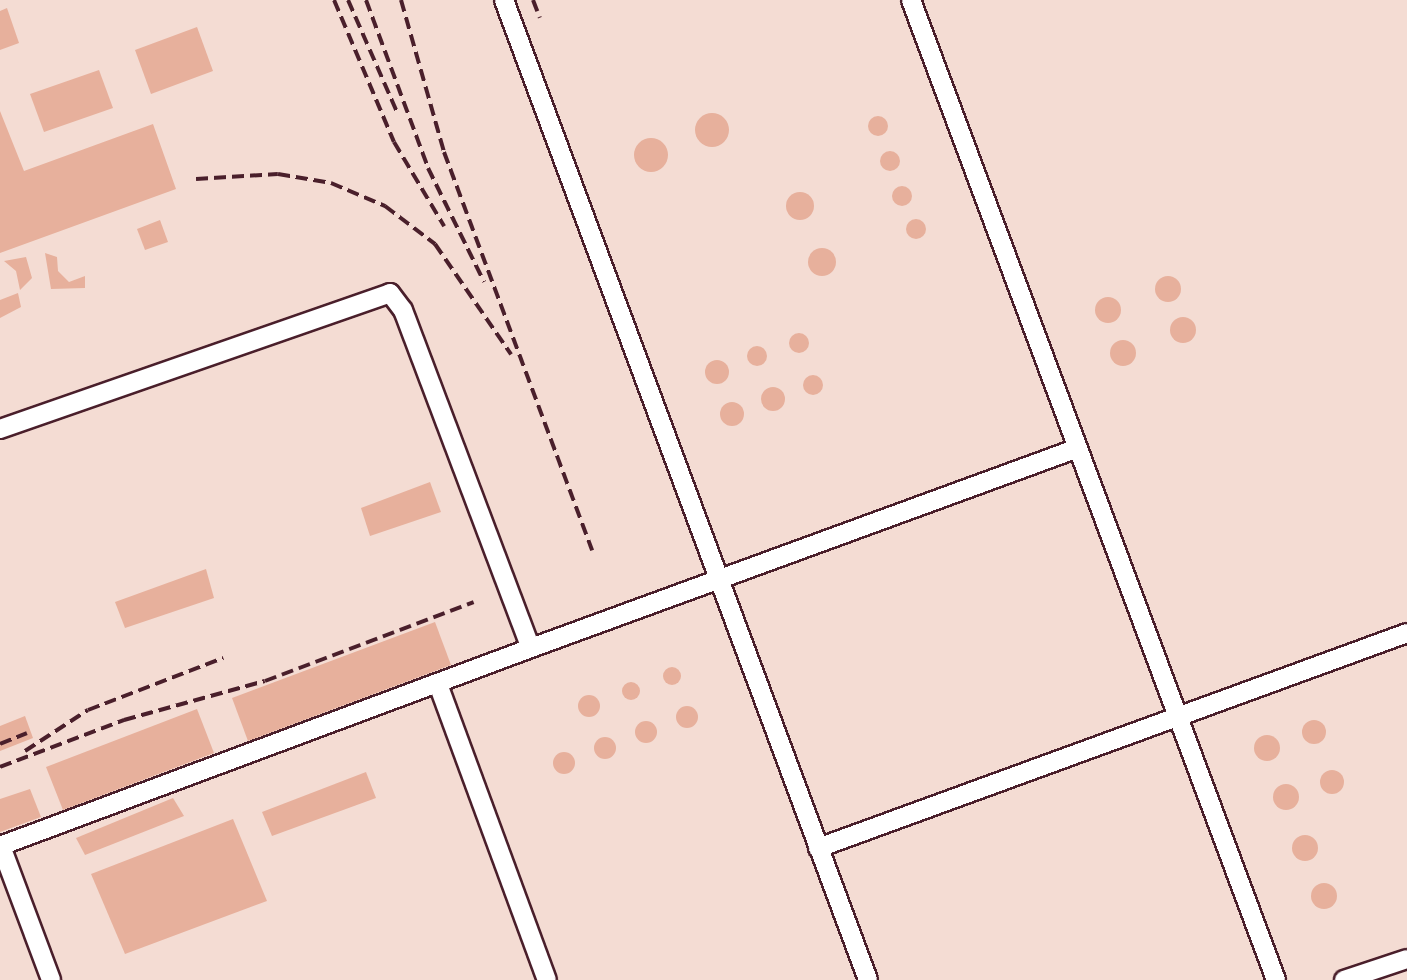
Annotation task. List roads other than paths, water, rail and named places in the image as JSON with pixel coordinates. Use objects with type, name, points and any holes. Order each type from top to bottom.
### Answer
[{"type":"lane","points":[[504,0],[716,581],[868,980]]},
{"type":"lane","points":[[911,0],[1276,980]]},
{"type":"lane","points":[[0,429],[390,293],[403,310],[531,648]]},
{"type":"lane","points":[[51,980],[0,846],[1078,448]]},
{"type":"lane","points":[[818,848],[1407,633]]},
{"type":"lane","points":[[438,684],[547,980]]},
{"type":"lane","points":[[1344,980],[1407,959]]},
{"type":"railway","points":[[334,0],[394,142],[444,226]]},
{"type":"railway","points":[[348,0],[397,112]]},
{"type":"railway","points":[[366,0],[428,168],[484,282]]},
{"type":"railway","points":[[401,0],[444,152],[592,550]]},
{"type":"railway","points":[[533,0],[540,18]]},
{"type":"railway","points":[[196,179],[278,174],[331,183],[385,206],[435,244],[511,354]]},
{"type":"railway","points":[[0,767],[124,720],[265,681],[474,602]]},
{"type":"railway","points":[[25,751],[88,710],[223,658]]},
{"type":"railway","points":[[0,744],[27,733]]}]
